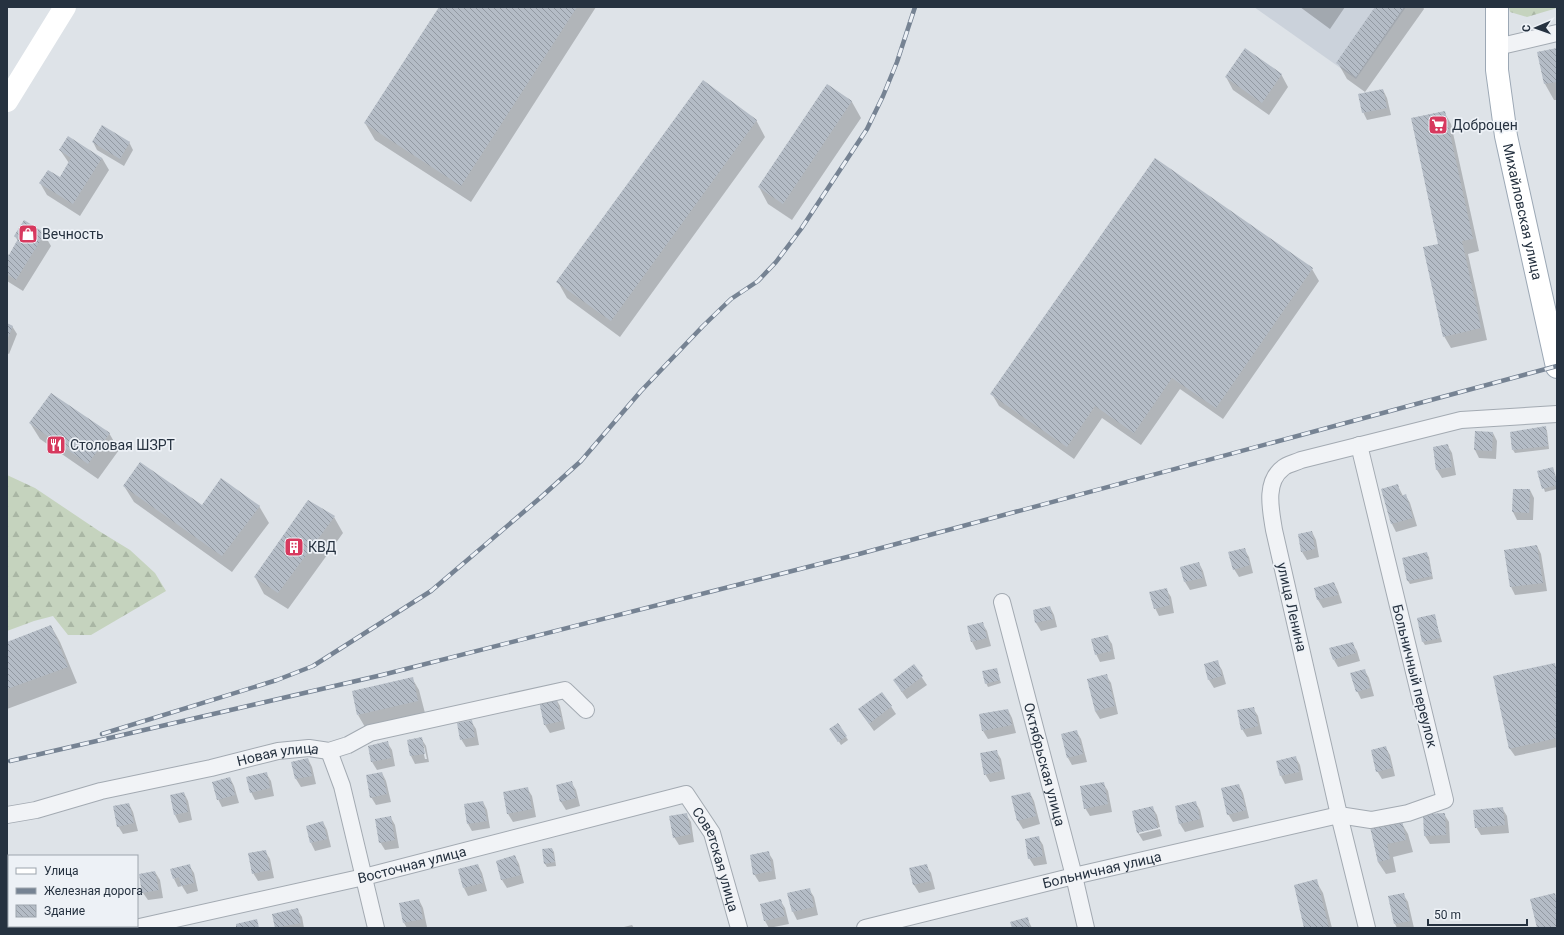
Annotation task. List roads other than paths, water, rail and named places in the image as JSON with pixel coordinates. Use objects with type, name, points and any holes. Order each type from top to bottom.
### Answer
[{"type":"main road","points":[[7,101],[65,7]]},
{"type":"main road","name":"Михайловская улица","points":[[1497,7],[1496,70],[1506,136],[1557,367]]},
{"type":"street","points":[[1497,47],[1557,33]]},
{"type":"street","name":"улица Ленина","points":[[1367,928],[1339,815],[1274,530],[1270,494],[1274,478],[1283,468],[1300,460],[1460,420],[1557,414]]},
{"type":"street","name":"Больничный переулок","points":[[1339,815],[1371,820],[1408,813],[1445,800],[1359,446]]},
{"type":"street","name":"Октябрьская улица","points":[[1002,602],[1074,876],[1086,928]]},
{"type":"street","name":"Новая улица","points":[[7,815],[36,810],[101,791],[211,768],[278,751],[309,748],[329,751],[348,745],[370,733],[565,690],[586,710]]},
{"type":"street","points":[[329,751],[342,786],[376,928]]},
{"type":"street","name":"Восточная улица","points":[[135,928],[364,877],[686,794]]},
{"type":"street","name":"Советская улица","points":[[686,794],[712,833],[739,928]]},
{"type":"street","name":"Больничная улица","points":[[865,928],[1074,876],[1339,815]]},
{"type":"railway","points":[[102,734],[277,680],[313,666],[431,591],[540,498],[581,461],[641,391],[703,326],[731,299],[758,281],[776,262],[801,229],[867,129],[897,62],[915,7]]},
{"type":"railway","points":[[10,761],[382,675],[859,554],[1557,366]]},
{"type":"place","name":"Доброцен","points":[[1438,125]]},
{"type":"place","name":"Вечность","points":[[28,234]]},
{"type":"place","name":"Столовая ШЗРТ","points":[[56,445]]},
{"type":"place","name":"КВД","points":[[294,547]]}]
